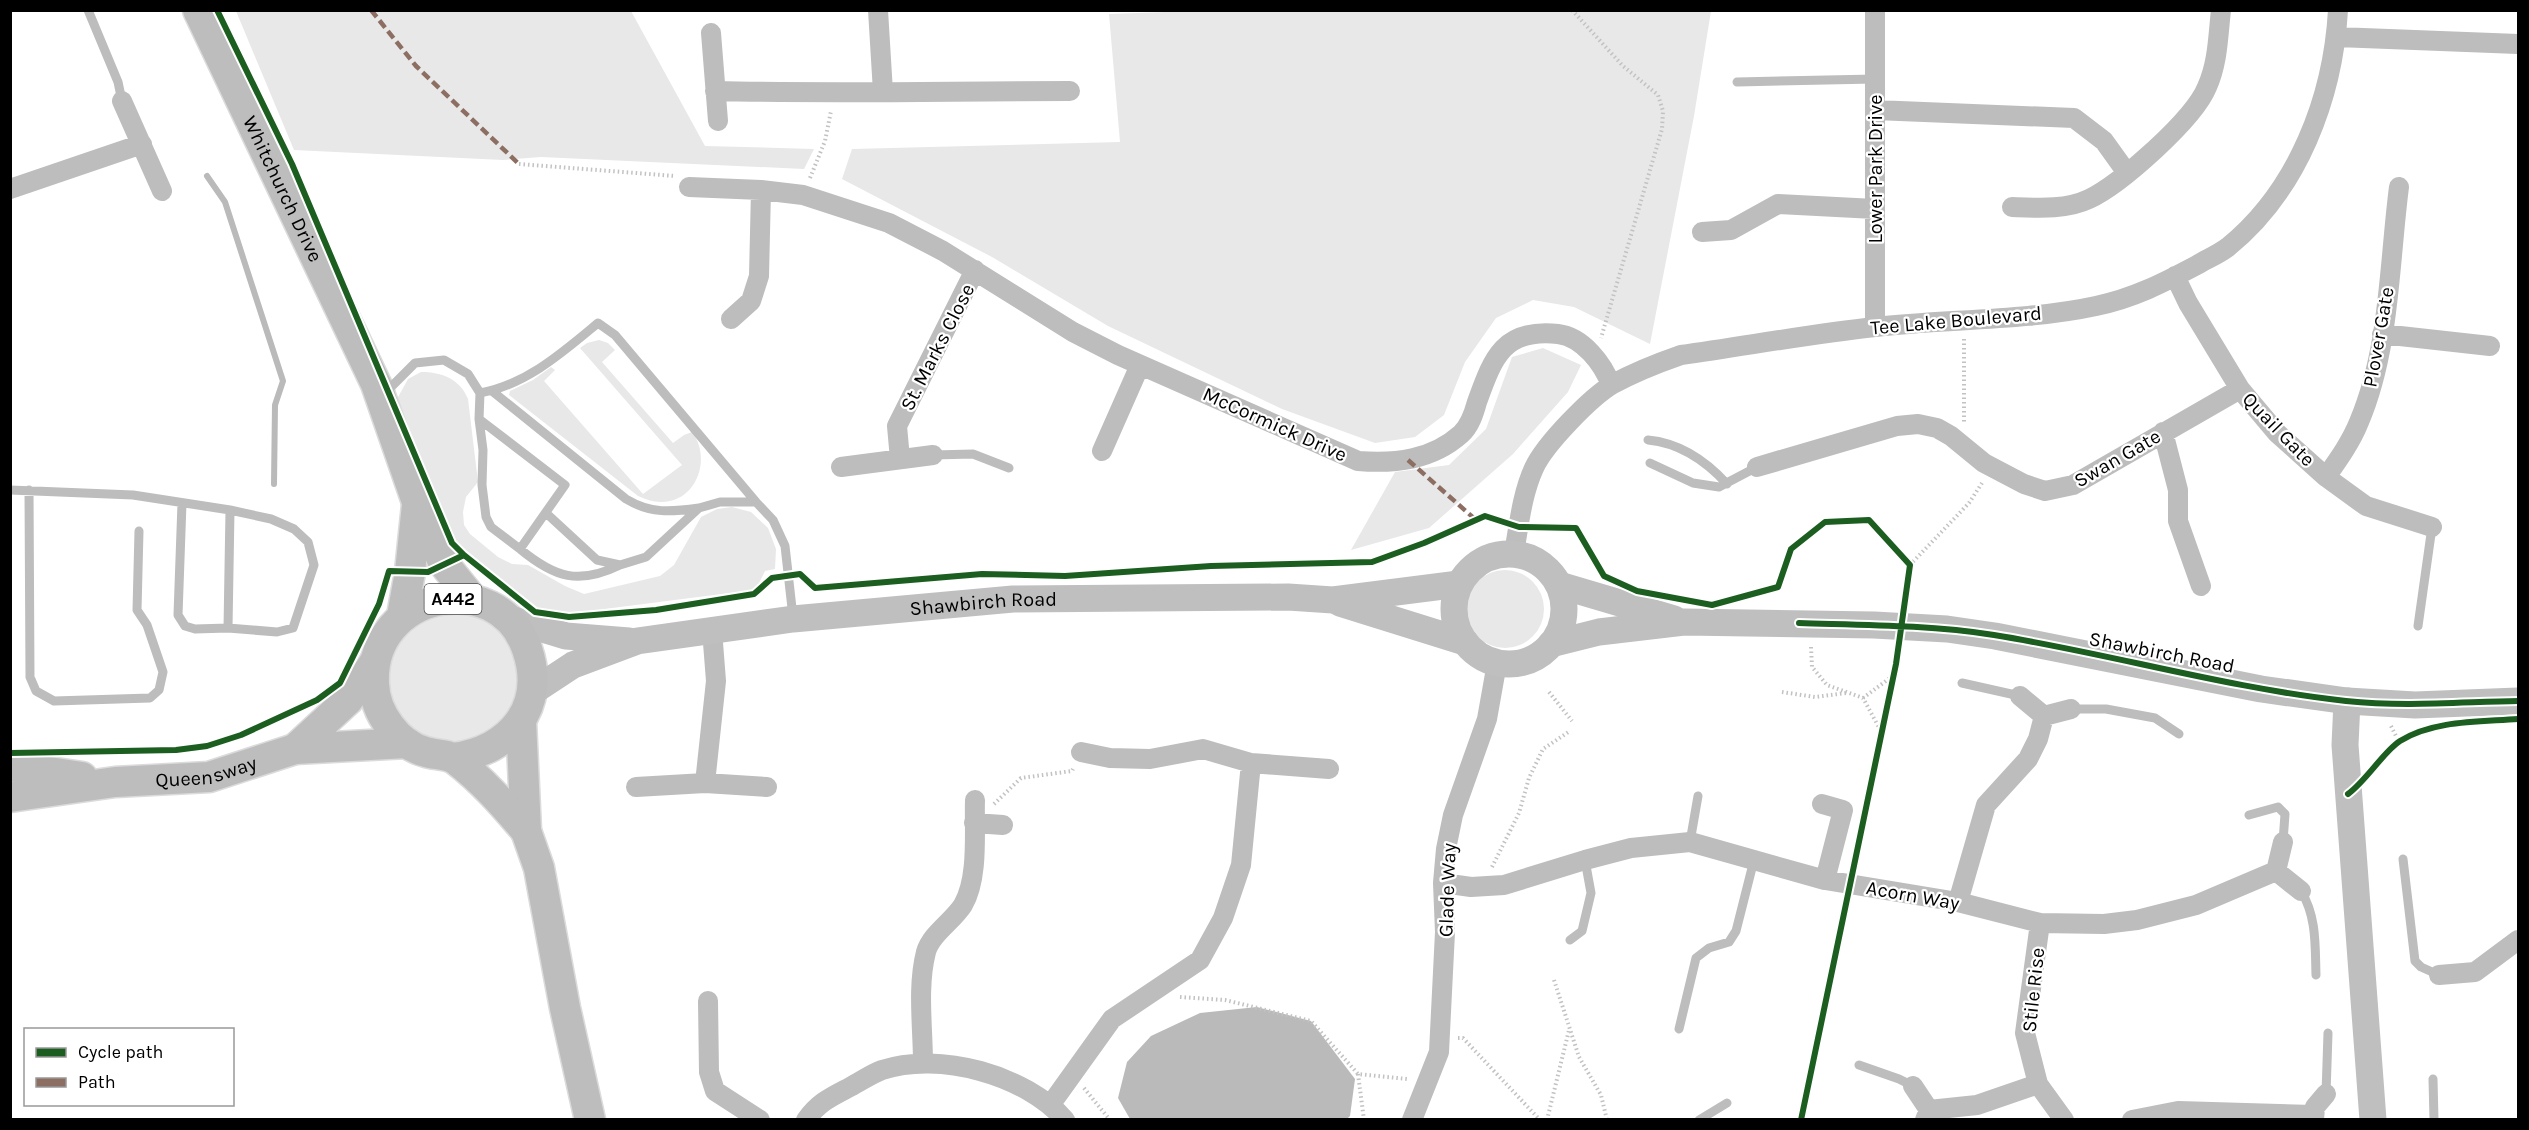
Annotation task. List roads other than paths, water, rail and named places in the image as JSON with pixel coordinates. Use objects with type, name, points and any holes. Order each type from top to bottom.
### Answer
[{"type":"main road","name":"Whitchurch Drive","points":[[198,10],[376,384],[417,502],[444,564],[473,600]]},
{"type":"main road","name":"Whitchurch Drive","points":[[402,616],[410,572],[417,502]]},
{"type":"main road","points":[[1514,553],[1533,559],[1548,569],[1559,585],[1564,600],[1564,616],[1560,631],[1551,644],[1540,654],[1527,661],[1512,664],[1497,663],[1474,651],[1457,629],[1454,614],[1459,584],[1466,573],[1488,557],[1514,553]]},
{"type":"main road","name":"Shawbirch Road","points":[[507,618],[566,636],[636,641],[794,619],[1012,600],[1288,597],[1333,600],[1459,584]]},
{"type":"main road","name":"Shawbirch Road","points":[[1559,585],[1684,622]]},
{"type":"main road","name":"A442","points":[[296,749],[348,700],[374,663],[384,637],[402,616],[423,604],[448,598],[473,600],[492,608],[507,618],[524,641],[532,662],[532,692],[521,721],[507,737],[490,749],[474,755],[453,758],[424,752],[407,743],[389,726],[379,708],[374,686],[374,663]]},
{"type":"main road","name":"Shawbirch Road","points":[[1333,600],[1465,642]]},
{"type":"main road","name":"Shawbirch Road","points":[[1551,644],[1599,632],[1684,622],[1874,625],[1947,629],[1995,636],[2261,689],[2347,701],[2415,705],[2518,701]]},
{"type":"main road","name":"Shawbirch Road","points":[[532,692],[573,665],[636,641]]},
{"type":"main road","points":[[2347,701],[2344,744],[2373,1119]]},
{"type":"main road","name":"A442","points":[[521,721],[526,831],[539,868],[565,1008],[590,1119]]},
{"type":"main road","name":"A442","points":[[296,749],[407,743]]},
{"type":"main road","name":"Queensway","points":[[10,797],[115,782],[209,777],[296,749]]},
{"type":"main road","name":"A442","points":[[453,758],[489,787],[526,831]]},
{"type":"main road","name":"Queensway","points":[[10,766],[115,782]]},
{"type":"street","points":[[878,10],[883,92]]},
{"type":"street","name":"Lower Park Drive","points":[[1875,10],[1875,327]]},
{"type":"street","points":[[2012,207],[2066,207],[2089,199],[2127,173],[2191,113],[2207,87],[2216,58],[2221,10]]},
{"type":"street","name":"Tee Lake Boulevard","points":[[1514,553],[1526,492],[1535,466],[1561,432],[1611,385],[1655,364],[1681,355],[1875,327],[2096,306],[2143,293],[2227,248],[2267,208],[2294,167],[2316,120],[2328,83],[2337,38],[2338,10]]},
{"type":"street","points":[[711,33],[718,121]]},
{"type":"street","points":[[2337,38],[2518,44]]},
{"type":"street","points":[[715,91],[835,94],[1070,91]]},
{"type":"street","points":[[122,101],[162,192]]},
{"type":"street","points":[[1875,110],[2074,118],[2104,141],[2127,173]]},
{"type":"street","points":[[10,189],[142,144]]},
{"type":"street","name":"McCormick Drive","points":[[689,187],[761,190],[803,195],[889,223],[943,250],[1073,332],[1140,365],[1358,461],[1385,463],[1427,455],[1445,446],[1463,433],[1472,417],[1486,375],[1497,354],[1516,339],[1539,332],[1565,335],[1596,356],[1611,385]]},
{"type":"street","name":"Plover Gate","points":[[2326,477],[2342,454],[2359,422],[2372,382],[2382,334],[2399,187]]},
{"type":"street","points":[[731,319],[751,301],[759,276],[761,190]]},
{"type":"street","points":[[1702,232],[1731,230],[1778,204],[1875,209]]},
{"type":"street","name":"St. Marks Close","points":[[900,459],[897,426],[975,270]]},
{"type":"street","name":"Quail Gate","points":[[2175,276],[2188,303],[2240,389],[2277,433],[2326,477],[2366,506],[2432,527]]},
{"type":"street","points":[[2382,334],[2490,346]]},
{"type":"street","points":[[1102,451],[1140,365]]},
{"type":"street","name":"Swan Gate","points":[[1757,467],[1897,426],[1918,424],[1936,428],[1951,435],[1993,467],[2024,484],[2045,491],[2073,485],[2240,389]]},
{"type":"street","points":[[2163,432],[2178,490],[2178,521],[2201,586]]},
{"type":"street","points":[[841,467],[933,455]]},
{"type":"street","points":[[705,783],[716,681],[712,630]]},
{"type":"street","name":"Glade Way","points":[[1414,1119],[1439,1052],[1445,932],[1443,884],[1446,849],[1453,815],[1487,719],[1497,663]]},
{"type":"street","points":[[2020,696],[2044,716]]},
{"type":"street","points":[[2044,716],[2071,709]]},
{"type":"street","points":[[1959,902],[1986,805],[2028,759],[2038,740],[2044,716]]},
{"type":"street","points":[[1081,752],[1110,758],[1150,759],[1203,749],[1251,763],[1329,770]]},
{"type":"street","points":[[1051,1104],[1112,1019],[1200,960],[1223,918],[1241,865],[1251,763]]},
{"type":"street","points":[[636,787],[705,783],[766,787]]},
{"type":"street","points":[[923,1063],[922,980],[927,950],[963,905],[970,887],[988,824],[975,800]]},
{"type":"street","points":[[1822,804],[1843,810],[1825,880]]},
{"type":"street","name":"Acorn Way","points":[[1443,884],[1472,887],[1504,885],[1631,848],[1690,842],[1825,880],[1959,902],[2040,923],[2104,924],[2137,920],[2196,905],[2276,871]]},
{"type":"street","points":[[2283,842],[2276,871],[2301,891]]},
{"type":"street","name":"Stile Rise","points":[[2040,923],[2025,1033],[2038,1084],[2064,1119]]},
{"type":"street","points":[[2439,975],[2475,972],[2518,940]]},
{"type":"street","points":[[708,1001],[709,1072],[716,1091],[760,1119]]},
{"type":"street","points":[[806,1119],[818,1104],[882,1070],[923,1063],[957,1065],[1006,1079],[1051,1104],[1065,1119]]},
{"type":"street","points":[[1913,1086],[1927,1115],[1977,1105],[2038,1084]]},
{"type":"street","points":[[2132,1119],[2178,1111],[2313,1117],[2315,1107],[2326,1094]]},
{"type":"lane","points":[[88,10],[118,82],[122,101]]},
{"type":"lane","points":[[1737,82],[1875,80]]},
{"type":"lane","points":[[480,393],[492,391],[549,363],[597,323],[615,335],[773,520],[785,546],[794,619]]},
{"type":"lane","points":[[376,384],[388,390],[415,363],[444,360],[468,374],[480,393],[482,485],[486,517],[491,527],[545,567],[560,575],[573,578],[590,577],[646,557],[699,508]]},
{"type":"lane","points":[[492,391],[626,499],[638,506],[667,513],[720,502],[756,502]]},
{"type":"lane","points":[[479,419],[565,485],[520,549]]},
{"type":"lane","points":[[1648,440],[1664,442],[1682,450],[1712,467],[1727,484]]},
{"type":"lane","points":[[933,455],[973,454],[1009,468]]},
{"type":"lane","points":[[1650,463],[1693,483],[1719,487],[1757,467]]},
{"type":"lane","points":[[10,490],[133,495],[231,510],[271,519],[294,529],[308,542],[314,565],[298,619],[293,628],[278,632],[228,628],[195,629],[185,626],[178,615],[182,503]]},
{"type":"lane","points":[[29,490],[30,677],[36,691],[54,701],[150,698],[159,690],[163,672],[147,625],[137,610],[139,531]]},
{"type":"lane","points":[[228,628],[231,510]]},
{"type":"lane","points":[[546,513],[597,560],[620,565]]},
{"type":"lane","points":[[2418,626],[2432,527]]},
{"type":"lane","points":[[1962,683],[2020,696]]},
{"type":"lane","points":[[2071,709],[2106,709],[2155,718],[2179,734]]},
{"type":"lane","points":[[1690,842],[1698,796]]},
{"type":"lane","points":[[2249,815],[2278,807],[2285,814],[2283,842]]},
{"type":"lane","points":[[2403,859],[2415,961],[2421,967],[2439,975]]},
{"type":"lane","points":[[1570,940],[1582,931],[1591,893],[1585,860]]},
{"type":"lane","points":[[1679,1029],[1696,958],[1709,948],[1729,942],[1736,931],[1754,860]]},
{"type":"lane","points":[[2301,891],[2307,901],[2314,928],[2316,975]]},
{"type":"lane","points":[[2326,1094],[2328,1033]]},
{"type":"lane","points":[[1859,1065],[1899,1078],[1913,1086]]},
{"type":"lane","points":[[2433,1079],[2434,1119]]},
{"type":"lane","points":[[1699,1119],[1727,1103]]},
{"type":"waterway","points":[[207,176],[225,202],[283,381],[275,405],[274,484]]}]
